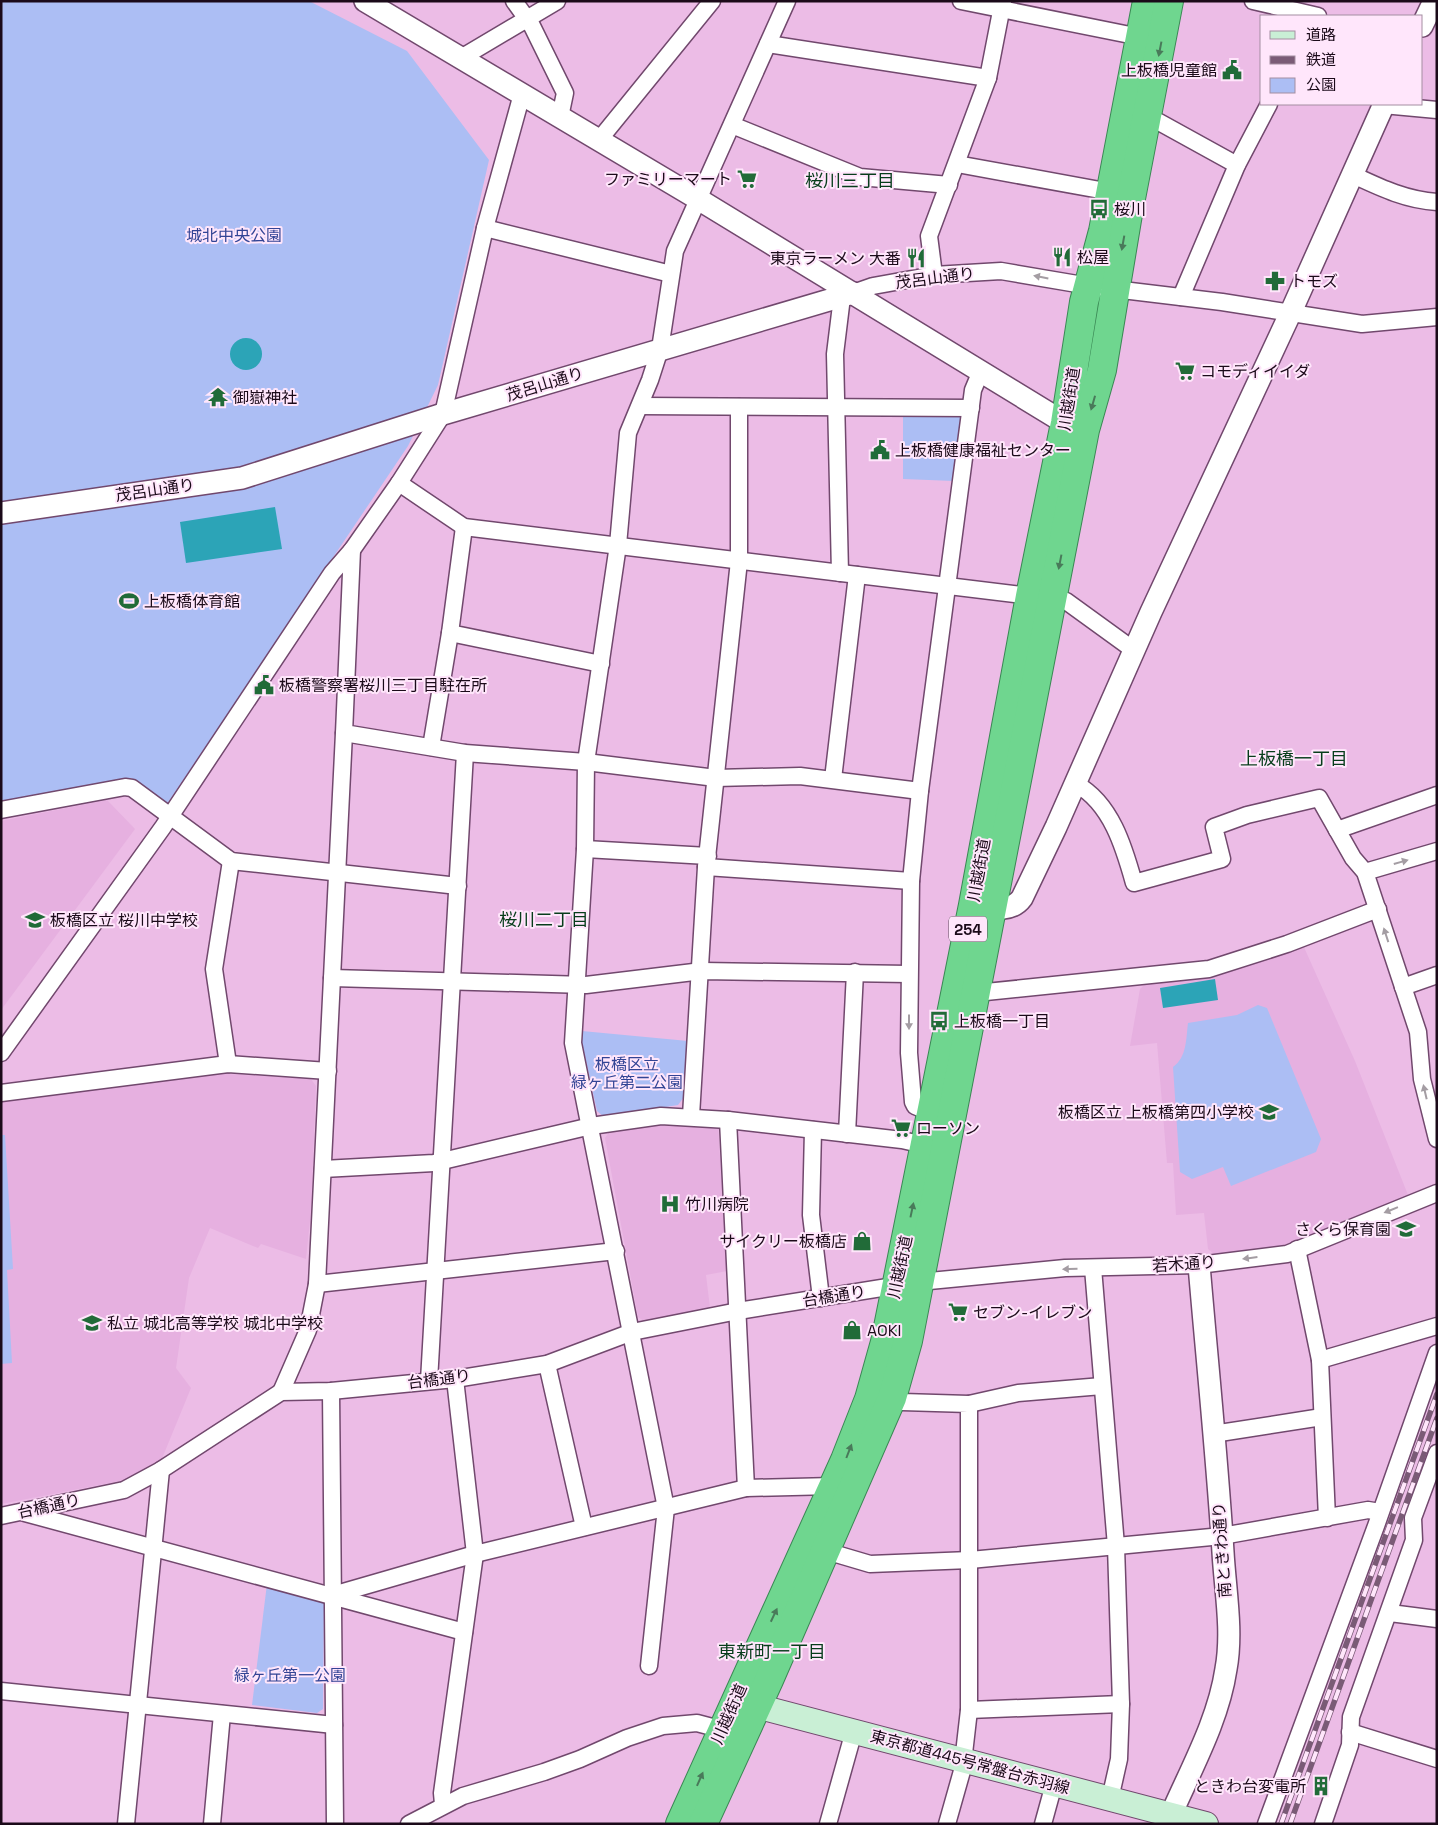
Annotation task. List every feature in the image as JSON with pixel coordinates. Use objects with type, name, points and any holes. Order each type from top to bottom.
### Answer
[{"type":"highway","name":"川越街道","points":[[935,1147],[932,1113],[982,907],[1075,426],[1102,370],[1102,287],[1111,192],[1147,1]]},
{"type":"highway","name":"川越街道","points":[[1102,287],[1146,119],[1169,1]]},
{"type":"highway","name":"川越街道","points":[[680,1824],[733,1732],[746,1703],[869,1399],[908,1284],[935,1147],[976,993],[982,907]]},
{"type":"highway","name":"川越街道","points":[[746,1703],[826,1551],[892,1398],[908,1341],[908,1284]]},
{"type":"highway","name":"川越街道","points":[[703,1824],[733,1732]]},
{"type":"main road","name":"東京都道445号常盤台赤羽線","points":[[746,1703],[1110,1799],[1169,1819],[1206,1824]]},
{"type":"street","points":[[364,1],[698,200],[848,295],[1075,426]]},
{"type":"street","points":[[514,1],[527,18],[565,93],[560,117]]},
{"type":"street","points":[[461,58],[556,1]]},
{"type":"street","points":[[599,140],[712,1]]},
{"type":"street","points":[[649,1666],[666,1508],[573,1043],[585,849],[586,762],[618,546],[628,433],[640,406],[660,349],[675,251],[787,1]]},
{"type":"street","points":[[961,1],[1003,5],[1140,37]]},
{"type":"street","points":[[1423,24],[1434,1]]},
{"type":"street","points":[[1259,2],[1318,12]]},
{"type":"street","points":[[934,275],[929,236],[988,78],[1003,5]]},
{"type":"street","points":[[768,44],[988,78]]},
{"type":"street","points":[[1,1053],[170,817],[332,572],[352,550],[399,484],[443,414],[485,228],[522,94]]},
{"type":"street","points":[[1181,297],[1237,165],[1268,105]]},
{"type":"street","points":[[982,907],[1006,908],[1019,902],[1076,784],[1151,612],[1290,314],[1351,174],[1384,105]]},
{"type":"street","points":[[1393,105],[1437,110]]},
{"type":"street","points":[[1146,119],[1159,122],[1237,165]]},
{"type":"street","points":[[732,125],[860,177],[949,185]]},
{"type":"street","points":[[957,164],[1111,192]]},
{"type":"street","points":[[1351,174],[1391,193],[1410,199],[1437,202]]},
{"type":"street","points":[[485,228],[671,274]]},
{"type":"street","name":"茂呂山通り","points":[[1,513],[242,478],[443,414],[873,286],[934,275],[1001,271],[1362,324],[1437,317]]},
{"type":"street","points":[[840,574],[835,354],[848,295]]},
{"type":"street","points":[[932,1113],[915,1106],[913,1102],[909,1053],[911,881],[920,791],[973,390],[981,371]]},
{"type":"street","points":[[640,406],[971,408]]},
{"type":"street","points":[[691,1116],[702,971],[707,861],[739,561],[739,407]]},
{"type":"street","points":[[399,484],[464,527],[840,574],[1042,596],[1066,601],[1135,651]]},
{"type":"street","points":[[431,747],[450,633],[464,527]]},
{"type":"street","points":[[280,1392],[308,1330],[317,1284],[352,550]]},
{"type":"street","points":[[833,779],[857,575]]},
{"type":"street","points":[[450,633],[601,664]]},
{"type":"street","points":[[344,733],[465,753],[586,762],[716,778],[800,776],[920,791]]},
{"type":"street","points":[[429,1381],[465,753]]},
{"type":"street","points":[[1076,784],[1091,792],[1104,810],[1124,846],[1134,883],[1222,859],[1214,827],[1248,815],[1319,798],[1353,858],[1365,872],[1378,908],[1418,1032],[1422,1079],[1437,1140]]},
{"type":"street","points":[[1,810],[125,787],[132,788],[232,862],[458,886]]},
{"type":"street","points":[[1337,830],[1437,795]]},
{"type":"street","points":[[585,849],[911,881]]},
{"type":"street","points":[[1365,872],[1437,851]]},
{"type":"street","points":[[228,1064],[214,969],[232,862]]},
{"type":"street","points":[[976,993],[1209,969],[1287,944],[1378,908]]},
{"type":"street","points":[[332,978],[577,985],[702,971],[909,974]]},
{"type":"street","points":[[847,1134],[855,972]]},
{"type":"street","points":[[1404,987],[1437,975]]},
{"type":"street","points":[[1,1093],[228,1064],[328,1071]]},
{"type":"street","points":[[323,1169],[442,1161],[590,1126],[661,1116],[691,1116],[728,1120],[902,1140],[935,1147]]},
{"type":"street","points":[[728,1120],[746,1488]]},
{"type":"street","points":[[813,1130],[811,1214],[821,1298]]},
{"type":"street","name":"若木通り","points":[[908,1284],[1065,1268],[1199,1265],[1287,1254],[1437,1193]]},
{"type":"street","points":[[1298,1249],[1320,1360],[1326,1518]]},
{"type":"street","points":[[317,1284],[616,1251]]},
{"type":"street","name":"南ときわ通り","points":[[1169,1819],[1205,1737],[1226,1668],[1228,1639],[1222,1536],[1199,1265]]},
{"type":"street","points":[[1093,1268],[1116,1546],[1121,1704],[1119,1759],[1110,1799]]},
{"type":"street","name":"台橋通り","points":[[1,1516],[124,1490],[161,1470],[280,1392],[331,1391],[455,1379],[547,1364],[632,1332],[738,1311],[908,1284]]},
{"type":"street","points":[[1320,1360],[1437,1326]]},
{"type":"street","points":[[1266,1824],[1437,1354]]},
{"type":"street","points":[[547,1364],[584,1527]]},
{"type":"street","points":[[444,1804],[442,1793],[475,1554],[455,1379]]},
{"type":"street","points":[[892,1398],[902,1402],[969,1404],[1018,1393],[1102,1386]]},
{"type":"street","points":[[331,1391],[334,1824]]},
{"type":"street","points":[[947,1824],[963,1760],[969,1710],[969,1404]]},
{"type":"street","points":[[1213,1434],[1322,1417]]},
{"type":"street","points":[[1323,1824],[1350,1745],[1351,1717],[1390,1613],[1414,1540],[1413,1518],[1437,1453]]},
{"type":"street","points":[[126,1824],[161,1470]]},
{"type":"street","points":[[333,1595],[475,1554],[746,1488],[833,1486]]},
{"type":"street","points":[[826,1551],[870,1564],[970,1560],[1222,1536],[1374,1510],[1380,1512]]},
{"type":"street","points":[[21,1512],[464,1632]]},
{"type":"street","points":[[1390,1613],[1437,1618]]},
{"type":"street","points":[[1,1692],[334,1725]]},
{"type":"street","points":[[969,1710],[1121,1704]]},
{"type":"street","points":[[212,1824],[222,1714]]},
{"type":"street","points":[[409,1824],[444,1804],[463,1796],[572,1762],[627,1738],[663,1726],[697,1723],[733,1732]]},
{"type":"street","points":[[828,1824],[854,1731]]},
{"type":"street","points":[[1350,1732],[1437,1758]]},
{"type":"street","points":[[1043,1824],[1054,1784]]},
{"type":"shaded area","points":[[246,338],[257,343],[262,354],[257,365],[246,370],[235,365],[230,354],[235,343]]},
{"type":"shaded area","points":[[275,507],[282,549],[186,563],[180,522]]},
{"type":"shaded area","name":"板橋区立 桜川中学校","points":[[107,800],[135,829],[1,1010],[1,821]]},
{"type":"shaded area","name":"板橋区立 上板橋第四小学校","points":[[1303,945],[1355,1061],[1408,1195],[1272,1250],[1214,1254],[1208,1249],[1204,1213],[1176,1215],[1173,1163],[1167,1163],[1157,1043],[1130,1046],[1140,989],[1146,983]]},
{"type":"shaded area","points":[[1215,979],[1218,1000],[1163,1008],[1160,988]]},
{"type":"shaded area","name":"私立 城北高等学校 城北中学校","points":[[210,1073],[311,1079],[316,1086],[311,1211],[306,1259],[261,1244],[258,1248],[210,1228],[189,1278],[176,1368],[191,1388],[161,1461],[125,1480],[1,1504],[1,1101]]},
{"type":"shaded area","name":"竹川病院","points":[[667,1123],[718,1124],[727,1271],[706,1275],[710,1308],[644,1321],[638,1317],[605,1138],[609,1132]]},
{"type":"green space","name":"城北中央公園","points":[[1,1],[309,1],[407,51],[489,160],[438,385],[408,446],[167,804],[131,778],[1,801]]},
{"type":"green space","points":[[903,413],[962,415],[954,481],[903,479]]},
{"type":"green space","points":[[1258,1005],[1267,1008],[1321,1139],[1316,1152],[1231,1186],[1223,1167],[1192,1179],[1180,1172],[1173,1067],[1178,1063],[1183,1053],[1188,1023],[1237,1015]]},
{"type":"green space","name":"板橋区立 緑ヶ丘第二公園","points":[[582,1031],[688,1041],[684,1097],[678,1105],[604,1117],[597,1111],[582,1043]]},
{"type":"green space","points":[[1,1135],[5,1135],[13,1269],[7,1270],[12,1363],[1,1364]]},
{"type":"green space","name":"緑ヶ丘第一公園","points":[[267,1584],[320,1598],[324,1603],[323,1709],[317,1713],[252,1705]]},
{"type":"railway","points":[[1281,1824],[1437,1394]]},
{"type":"railway","points":[[1290,1824],[1437,1418]]},
{"type":"place","name":"上板橋児童館","points":[[1232,70]]},
{"type":"place","name":"ファミリーマート","points":[[747,179]]},
{"type":"place","name":"桜川","points":[[1099,209]]},
{"type":"place","name":"松屋","points":[[1062,257]]},
{"type":"place","name":"東京ラーメン 大番","points":[[916,258]]},
{"type":"place","name":"トモズ","points":[[1275,281]]},
{"type":"place","name":"コモディイイダ","points":[[1185,371]]},
{"type":"place","name":"御嶽神社","points":[[218,397]]},
{"type":"place","name":"上板橋健康福祉センター","points":[[880,450]]},
{"type":"place","name":"上板橋体育館","points":[[129,601]]},
{"type":"place","name":"板橋警察署桜川三丁目駐在所","points":[[264,685]]},
{"type":"place","name":"板橋区立 桜川中学校","points":[[35,920]]},
{"type":"place","name":"上板橋一丁目","points":[[939,1021]]},
{"type":"place","name":"板橋区立 上板橋第四小学校","points":[[1269,1112]]},
{"type":"place","name":"ローソン","points":[[901,1128]]},
{"type":"place","name":"竹川病院","points":[[670,1204]]},
{"type":"place","name":"さくら保育園","points":[[1406,1229]]},
{"type":"place","name":"サイクリー板橋店","points":[[862,1241]]},
{"type":"place","name":"セブン-イレブン","points":[[958,1312]]},
{"type":"place","name":"私立 城北高等学校 城北中学校","points":[[92,1323]]},
{"type":"place","name":"AOKI","points":[[852,1330]]},
{"type":"place","name":"ときわ台変電所","points":[[1321,1786]]},
{"type":"district","name":"桜川三丁目","points":[[850,180]]},
{"type":"district","name":"上板橋一丁目","points":[[1294,758]]},
{"type":"district","name":"桜川二丁目","points":[[544,919]]},
{"type":"district","name":"東新町一丁目","points":[[772,1651]]}]
